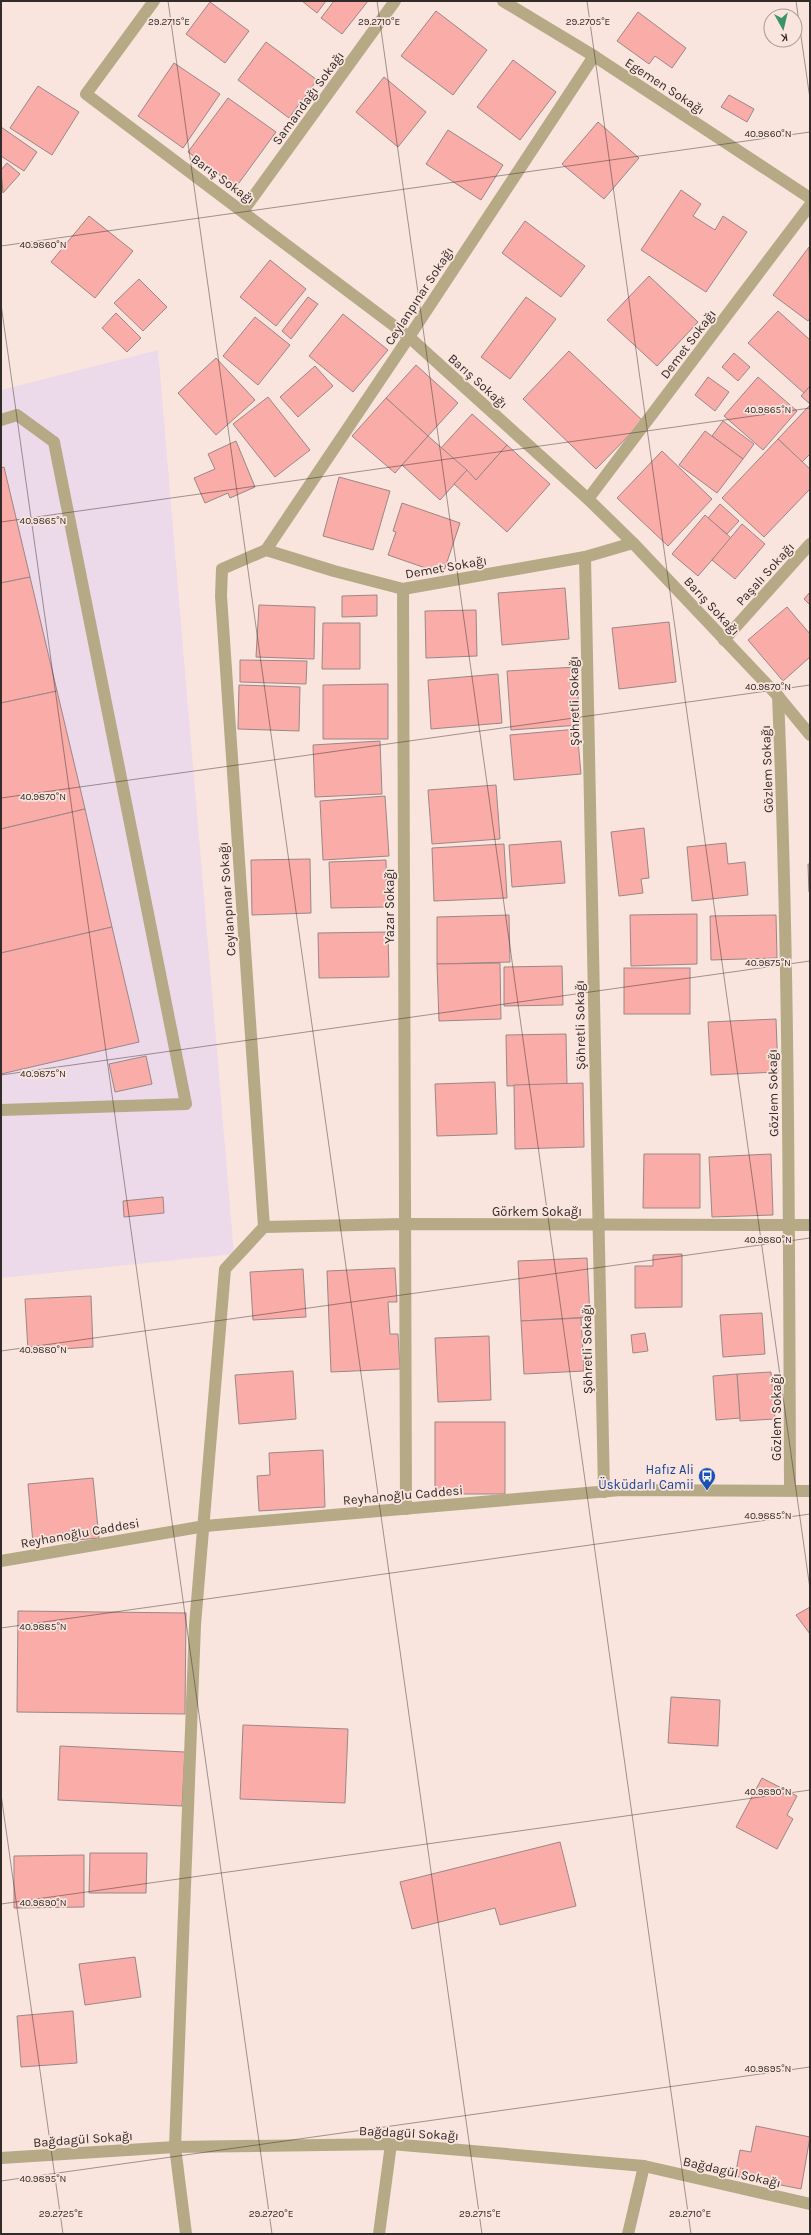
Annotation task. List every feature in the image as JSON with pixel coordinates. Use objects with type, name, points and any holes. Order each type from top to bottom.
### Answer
[{"type":"street","name":"Barış Sokağı","points":[[154,1],[86,94],[244,211],[409,338],[588,499],[633,543],[778,696],[810,735]]},
{"type":"street","name":"Samandağı Sokağı","points":[[244,211],[395,1]]},
{"type":"street","name":"Egemen Sokağı","points":[[503,1],[594,56],[810,198]]},
{"type":"street","name":"Ceylanpınar Sokağı","points":[[264,1227],[220,596],[222,569],[266,550],[409,338],[594,56]]},
{"type":"street","name":"Demet Sokağı","points":[[588,499],[810,205]]},
{"type":"street","points":[[1,420],[17,415],[54,442],[186,1104],[1,1110]]},
{"type":"street","name":"Demet Sokağı","points":[[266,550],[334,572],[403,589],[585,557],[633,543]]},
{"type":"street","name":"Paşalı Sokağı","points":[[724,640],[810,544]]},
{"type":"street","name":"Şöhretli Sokağı","points":[[585,557],[604,1492]]},
{"type":"street","name":"Yazar Sokağı","points":[[403,589],[406,1509]]},
{"type":"street","name":"Gözlem Sokağı","points":[[778,696],[784,834],[789,1226],[790,1490]]},
{"type":"street","name":"Görkem Sokağı","points":[[264,1227],[404,1224],[810,1225]]},
{"type":"street","points":[[186,2234],[175,2147],[195,1625],[205,1526],[225,1269],[264,1227]]},
{"type":"street","name":"Reyhanoğlu Caddesi","points":[[1,1561],[205,1526],[604,1492],[810,1491]]},
{"type":"street","points":[[379,2234],[391,2144]]},
{"type":"street","name":"Bağdagül Sokağı","points":[[1,2158],[175,2147],[391,2144],[644,2166],[810,2204]]},
{"type":"street","points":[[628,2234],[644,2166]]},
{"type":"shaded area","points":[[158,350],[234,1254],[1,1278],[1,390]]},
{"type":"building","points":[[302,1],[326,1],[317,13]]},
{"type":"building","points":[[334,1],[368,1],[342,34],[321,18]]},
{"type":"building","points":[[210,2],[249,31],[225,63],[186,34]]},
{"type":"building","points":[[436,11],[487,50],[453,95],[401,56]]},
{"type":"building","points":[[638,12],[686,48],[672,68],[655,56],[649,64],[617,41]]},
{"type":"building","points":[[266,42],[317,80],[289,118],[238,80]]},
{"type":"building","points":[[513,60],[556,92],[520,140],[477,107]]},
{"type":"building","points":[[174,63],[220,94],[183,148],[138,116]]},
{"type":"building","points":[[384,77],[426,112],[398,147],[356,112]]},
{"type":"building","points":[[38,86],[79,112],[52,155],[10,128]]},
{"type":"building","points":[[729,95],[754,109],[747,122],[721,107]]},
{"type":"building","points":[[228,98],[276,132],[236,187],[188,152]]},
{"type":"building","points":[[598,122],[639,158],[604,199],[562,164]]},
{"type":"building","points":[[1,127],[37,152],[24,171],[1,156]]},
{"type":"building","points":[[448,130],[503,165],[481,200],[426,164]]},
{"type":"building","points":[[7,163],[20,174],[3,193],[1,170]]},
{"type":"building","points":[[681,190],[701,204],[693,216],[715,230],[723,216],[747,232],[706,292],[641,250]]},
{"type":"building","points":[[89,216],[133,251],[95,298],[51,262]]},
{"type":"building","points":[[525,221],[585,266],[561,297],[502,253]]},
{"type":"building","points":[[809,247],[810,318],[808,321],[773,295]]},
{"type":"building","points":[[270,260],[306,289],[276,326],[240,297]]},
{"type":"building","points":[[649,276],[698,322],[657,366],[607,320]]},
{"type":"building","points":[[139,279],[167,307],[143,331],[114,303]]},
{"type":"building","points":[[308,297],[318,304],[291,339],[282,331]]},
{"type":"building","points":[[526,297],[556,319],[510,379],[481,357]]},
{"type":"building","points":[[778,311],[810,340],[810,386],[804,393],[748,343]]},
{"type":"building","points":[[116,313],[141,338],[127,352],[102,328]]},
{"type":"building","points":[[343,314],[388,350],[353,392],[309,356]]},
{"type":"building","points":[[255,317],[290,345],[258,385],[223,356]]},
{"type":"building","points":[[569,351],[643,421],[596,469],[523,399]]},
{"type":"building","points":[[734,353],[750,367],[738,381],[722,367]]},
{"type":"building","points":[[216,358],[255,400],[216,435],[178,393]]},
{"type":"building","points":[[416,365],[458,403],[428,436],[386,398]]},
{"type":"building","points":[[315,366],[333,386],[298,417],[280,397]]},
{"type":"building","points":[[708,377],[729,392],[715,411],[695,395]]},
{"type":"building","points":[[758,377],[797,411],[763,450],[724,416]]},
{"type":"building","points":[[810,386],[810,404],[801,396]]},
{"type":"building","points":[[268,397],[310,450],[275,477],[233,424]]},
{"type":"building","points":[[386,398],[428,436],[395,473],[352,436]]},
{"type":"building","points":[[810,405],[810,454],[802,462],[778,439]]},
{"type":"building","points":[[472,414],[507,445],[476,480],[441,448]]},
{"type":"building","points":[[723,421],[754,444],[743,459],[712,436]]},
{"type":"building","points":[[705,431],[743,459],[717,493],[679,465]]},
{"type":"building","points":[[428,436],[467,470],[440,500],[402,465]]},
{"type":"building","points":[[778,439],[810,469],[810,489],[764,537],[722,498]]},
{"type":"building","points":[[236,441],[255,487],[230,498],[228,493],[205,503],[194,478],[215,469],[208,454]]},
{"type":"building","points":[[507,445],[550,484],[507,532],[454,484],[467,470],[476,480]]},
{"type":"building","points":[[662,451],[712,499],[668,546],[617,498]]},
{"type":"building","points":[[4,467],[30,577],[1,583],[1,468]]},
{"type":"building","points":[[339,477],[390,491],[373,550],[323,536]]},
{"type":"building","points":[[402,503],[460,523],[443,574],[388,555],[396,532],[393,531]]},
{"type":"building","points":[[720,504],[739,521],[727,534],[708,518]]},
{"type":"building","points":[[705,515],[731,538],[698,576],[672,554]]},
{"type":"building","points":[[742,524],[765,544],[735,579],[712,560]]},
{"type":"building","points":[[30,577],[57,691],[1,703],[1,583]]},
{"type":"building","points":[[565,588],[569,639],[502,645],[498,593]]},
{"type":"building","points":[[810,592],[810,605],[804,599]]},
{"type":"building","points":[[377,595],[377,616],[342,617],[342,596]]},
{"type":"building","points":[[259,605],[315,607],[314,659],[256,657]]},
{"type":"building","points":[[787,607],[810,634],[810,657],[783,681],[748,640]]},
{"type":"building","points":[[476,610],[477,656],[426,658],[425,611]]},
{"type":"building","points":[[669,622],[676,682],[619,689],[612,628]]},
{"type":"building","points":[[323,623],[360,623],[360,669],[322,669]]},
{"type":"building","points":[[240,660],[307,661],[306,684],[240,682]]},
{"type":"building","points":[[576,667],[580,725],[511,730],[507,671]]},
{"type":"building","points":[[498,674],[502,723],[431,729],[428,680]]},
{"type":"building","points":[[388,684],[388,739],[323,739],[323,685]]},
{"type":"building","points":[[239,685],[300,687],[299,731],[238,729]]},
{"type":"building","points":[[57,691],[85,809],[1,829],[1,703]]},
{"type":"building","points":[[577,729],[581,774],[514,780],[510,735]]},
{"type":"building","points":[[380,741],[382,794],[315,797],[313,745]]},
{"type":"building","points":[[496,785],[500,839],[432,844],[428,790]]},
{"type":"building","points":[[385,796],[389,856],[323,860],[320,801]]},
{"type":"building","points":[[85,809],[112,927],[1,953],[1,829]]},
{"type":"building","points":[[644,828],[649,878],[641,879],[643,893],[619,896],[611,832]]},
{"type":"building","points":[[561,841],[565,883],[512,887],[509,845]]},
{"type":"building","points":[[726,843],[728,864],[745,862],[748,895],[692,901],[687,847]]},
{"type":"building","points":[[504,844],[507,898],[434,901],[432,848]]},
{"type":"building","points":[[310,859],[311,913],[252,915],[251,860]]},
{"type":"building","points":[[386,860],[387,907],[331,908],[329,862]]},
{"type":"building","points":[[808,864],[810,864],[810,892],[809,892]]},
{"type":"building","points":[[697,914],[697,964],[631,966],[630,915]]},
{"type":"building","points":[[509,915],[510,962],[437,964],[437,917]]},
{"type":"building","points":[[776,915],[777,958],[711,960],[710,916]]},
{"type":"building","points":[[112,927],[139,1042],[1,1074],[1,953]]},
{"type":"building","points":[[388,932],[389,977],[319,978],[318,933]]},
{"type":"building","points":[[500,963],[501,1019],[439,1021],[437,964]]},
{"type":"building","points":[[562,966],[563,1005],[504,1006],[504,967]]},
{"type":"building","points":[[624,968],[690,968],[690,1014],[624,1014]]},
{"type":"building","points":[[776,1019],[778,1072],[711,1075],[708,1022]]},
{"type":"building","points":[[566,1034],[567,1084],[507,1086],[506,1035]]},
{"type":"building","points":[[146,1056],[152,1084],[115,1092],[109,1064]]},
{"type":"building","points":[[495,1082],[497,1134],[437,1136],[435,1084]]},
{"type":"building","points":[[583,1083],[584,1147],[515,1149],[514,1085]]},
{"type":"building","points":[[644,1154],[700,1154],[700,1208],[643,1208]]},
{"type":"building","points":[[771,1154],[773,1215],[712,1217],[709,1157]]},
{"type":"building","points":[[163,1197],[164,1213],[124,1217],[123,1201]]},
{"type":"building","points":[[682,1254],[682,1307],[635,1308],[635,1266],[653,1266],[653,1255]]},
{"type":"building","points":[[587,1258],[590,1317],[521,1321],[518,1261]]},
{"type":"building","points":[[395,1268],[397,1302],[388,1302],[390,1334],[398,1334],[400,1369],[331,1372],[327,1271]]},
{"type":"building","points":[[303,1269],[306,1317],[253,1320],[250,1272]]},
{"type":"building","points":[[91,1296],[93,1347],[28,1351],[25,1299]]},
{"type":"building","points":[[762,1313],[765,1354],[723,1357],[720,1315]]},
{"type":"building","points":[[581,1318],[584,1371],[524,1374],[521,1321]]},
{"type":"building","points":[[645,1333],[648,1351],[633,1353],[631,1335]]},
{"type":"building","points":[[489,1336],[491,1400],[438,1402],[435,1338]]},
{"type":"building","points":[[293,1371],[296,1419],[239,1424],[235,1375]]},
{"type":"building","points":[[771,1372],[775,1419],[740,1421],[737,1374]]},
{"type":"building","points":[[737,1374],[740,1418],[716,1420],[713,1376]]},
{"type":"building","points":[[435,1422],[505,1422],[505,1494],[435,1494]]},
{"type":"building","points":[[323,1450],[325,1507],[259,1511],[257,1476],[270,1475],[269,1453]]},
{"type":"building","points":[[93,1478],[99,1538],[33,1544],[28,1484]]},
{"type":"building","points":[[810,1607],[810,1634],[796,1615]]},
{"type":"building","points":[[18,1611],[186,1613],[185,1714],[17,1712]]},
{"type":"building","points":[[671,1697],[720,1700],[718,1746],[668,1743]]},
{"type":"building","points":[[243,1725],[348,1729],[345,1803],[240,1799]]},
{"type":"building","points":[[60,1746],[185,1752],[182,1806],[58,1800]]},
{"type":"building","points":[[762,1778],[797,1796],[787,1815],[793,1819],[777,1849],[736,1827]]},
{"type":"building","points":[[560,1842],[576,1906],[500,1925],[495,1908],[412,1929],[400,1882]]},
{"type":"building","points":[[90,1853],[147,1853],[146,1893],[89,1893]]},
{"type":"building","points":[[84,1855],[84,1907],[14,1908],[14,1856]]},
{"type":"building","points":[[135,1957],[141,1997],[85,2005],[79,1964]]},
{"type":"building","points":[[73,2011],[77,2063],[21,2067],[17,2016]]},
{"type":"building","points":[[756,2126],[810,2137],[801,2189],[735,2176],[740,2150],[751,2152]]},
{"type":"place","name":"Hafız Ali Üsküdarlı Camii","points":[[707,1491]]}]
